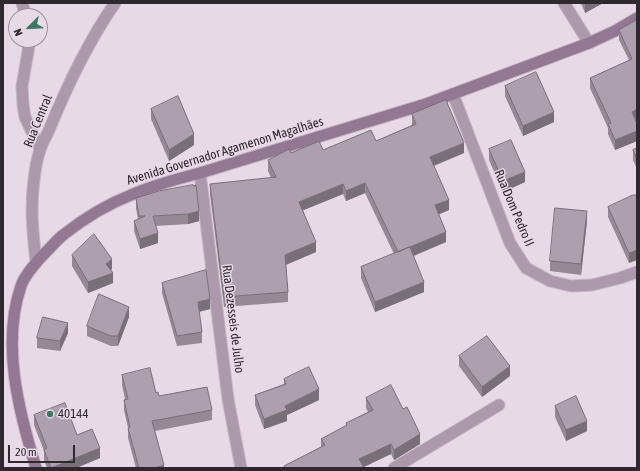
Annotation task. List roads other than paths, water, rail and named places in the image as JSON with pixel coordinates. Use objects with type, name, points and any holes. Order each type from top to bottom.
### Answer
[{"type":"main road","name":"Avenida Governador Agamenon Magalhães","points":[[36,468],[19,406],[12,360],[13,317],[21,285],[36,262],[62,236],[92,214],[131,195],[167,182],[426,104],[589,43],[615,31],[637,18]]},
{"type":"street","name":"Rua Central","points":[[36,262],[32,202],[34,179],[40,149],[80,62],[115,3]]},
{"type":"street","points":[[564,3],[589,43]]},
{"type":"street","points":[[29,48],[22,86],[23,105],[25,117],[40,149]]},
{"type":"street","name":"Rua Dom Pedro II","points":[[453,94],[510,243],[526,268],[550,281],[571,286],[592,285],[637,272]]},
{"type":"street","name":"Rua Dezesseis de Julho","points":[[200,173],[228,399],[241,468]]},
{"type":"street","points":[[394,468],[499,405]]},
{"type":"place","name":"40144","points":[[50,414]]}]
